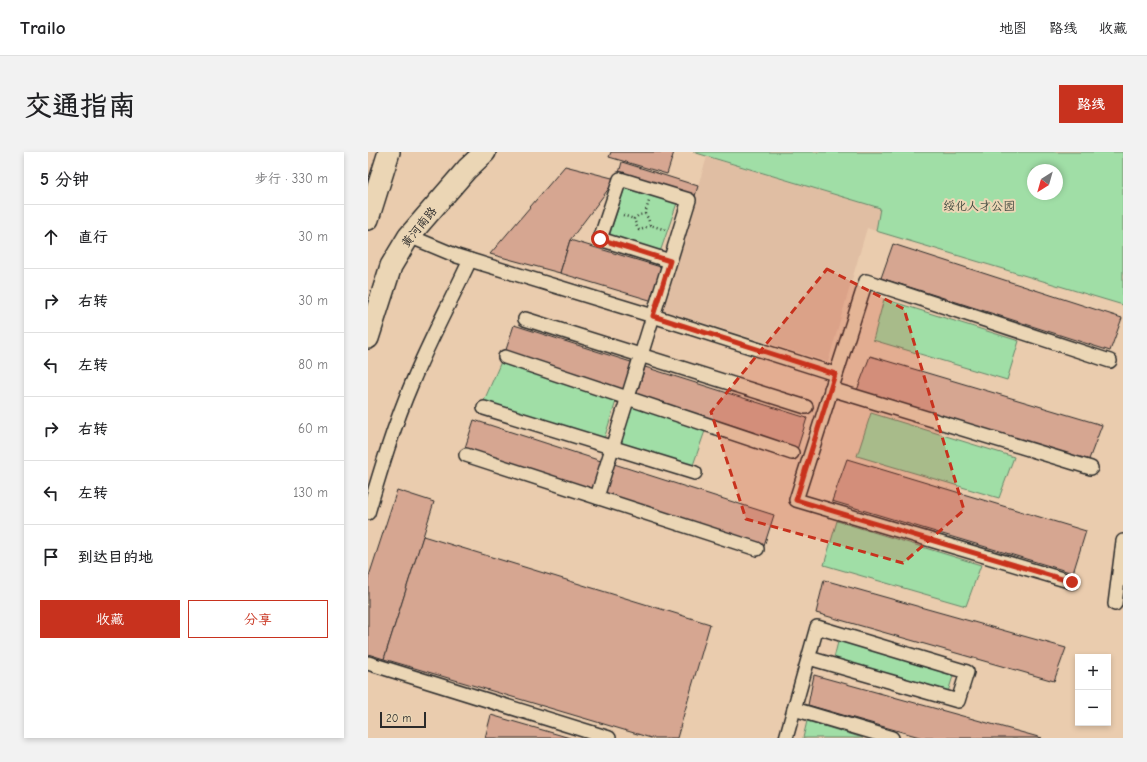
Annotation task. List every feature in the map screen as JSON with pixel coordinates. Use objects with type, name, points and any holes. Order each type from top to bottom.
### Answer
[{"type":"main road","points":[[368,219],[389,152]]},
{"type":"main road","name":"黄河南路","points":[[368,338],[391,266],[409,236],[467,169],[485,152]]},
{"type":"street","points":[[597,497],[689,200],[620,179],[600,239],[670,261]]},
{"type":"street","points":[[409,236],[457,256],[835,374]]},
{"type":"street","points":[[368,513],[387,450],[412,384],[426,350],[470,260]]},
{"type":"street","points":[[1072,582],[796,500],[835,374],[866,281],[1110,361]]},
{"type":"street","points":[[524,319],[806,407]]},
{"type":"street","points":[[505,357],[792,453]]},
{"type":"street","points":[[831,389],[1091,468]]},
{"type":"street","points":[[484,408],[695,472]]},
{"type":"street","points":[[466,455],[757,549]]},
{"type":"street","points":[[1115,604],[1123,541]]},
{"type":"street","points":[[786,738],[794,709],[818,627],[967,672],[958,701],[809,658]]},
{"type":"street","points":[[368,663],[609,738]]},
{"type":"street","points":[[794,709],[892,738]]},
{"type":"path","points":[[645,214],[650,225],[643,230],[640,230],[637,228],[634,219],[638,215],[645,214]]},
{"type":"path","points":[[650,225],[678,234]]},
{"type":"highlighted area","points":[[827,269],[904,309],[964,510],[903,563],[746,519],[711,412]]},
{"type":"shaded area","points":[[707,157],[880,208],[876,231],[867,228],[828,362],[659,309]]},
{"type":"green space","name":"绥化人才公园","points":[[693,152],[1123,152],[1123,305],[876,231],[880,208]]},
{"type":"green space","points":[[625,187],[677,203],[659,255],[608,240]]},
{"type":"green space","points":[[884,299],[1019,341],[1007,380],[873,340]]},
{"type":"green space","points":[[503,357],[618,395],[604,439],[483,403]]},
{"type":"green space","points":[[632,404],[706,428],[692,468],[620,444]]},
{"type":"green space","points":[[871,413],[1014,457],[999,498],[857,456]]},
{"type":"green space","points":[[837,521],[981,565],[966,606],[824,565]]},
{"type":"green space","points":[[839,638],[954,673],[947,695],[833,662]]},
{"type":"green space","points":[[807,721],[863,738],[803,738]]},
{"type":"building","points":[[611,152],[674,152],[667,174],[609,157]]},
{"type":"building","points":[[622,162],[698,186],[695,196],[619,173]]},
{"type":"building","points":[[565,166],[616,179],[570,240],[560,273],[490,254]]},
{"type":"building","points":[[570,240],[664,268],[653,301],[560,273]]},
{"type":"building","points":[[893,244],[1122,318],[1110,351],[881,278]]},
{"type":"building","points":[[514,325],[634,363],[624,394],[504,356]]},
{"type":"building","points":[[870,356],[1102,425],[1088,462],[856,393]]},
{"type":"building","points":[[645,367],[807,418],[797,450],[635,399]]},
{"type":"building","points":[[474,420],[601,461],[592,491],[464,451]]},
{"type":"building","points":[[847,459],[1086,531],[1073,573],[832,501]]},
{"type":"building","points":[[611,463],[774,515],[764,546],[601,495]]},
{"type":"building","points":[[397,490],[434,502],[384,659],[368,654],[368,579]]},
{"type":"building","points":[[423,536],[710,624],[677,738],[651,738],[384,659]]},
{"type":"building","points":[[824,580],[1066,648],[1054,681],[816,613]]},
{"type":"building","points":[[814,675],[1042,738],[923,738],[808,705]]},
{"type":"building","points":[[491,715],[570,738],[485,738]]},
{"type":"route","points":[[600,239],[670,261],[653,316],[835,374],[796,500],[1072,582]]}]
